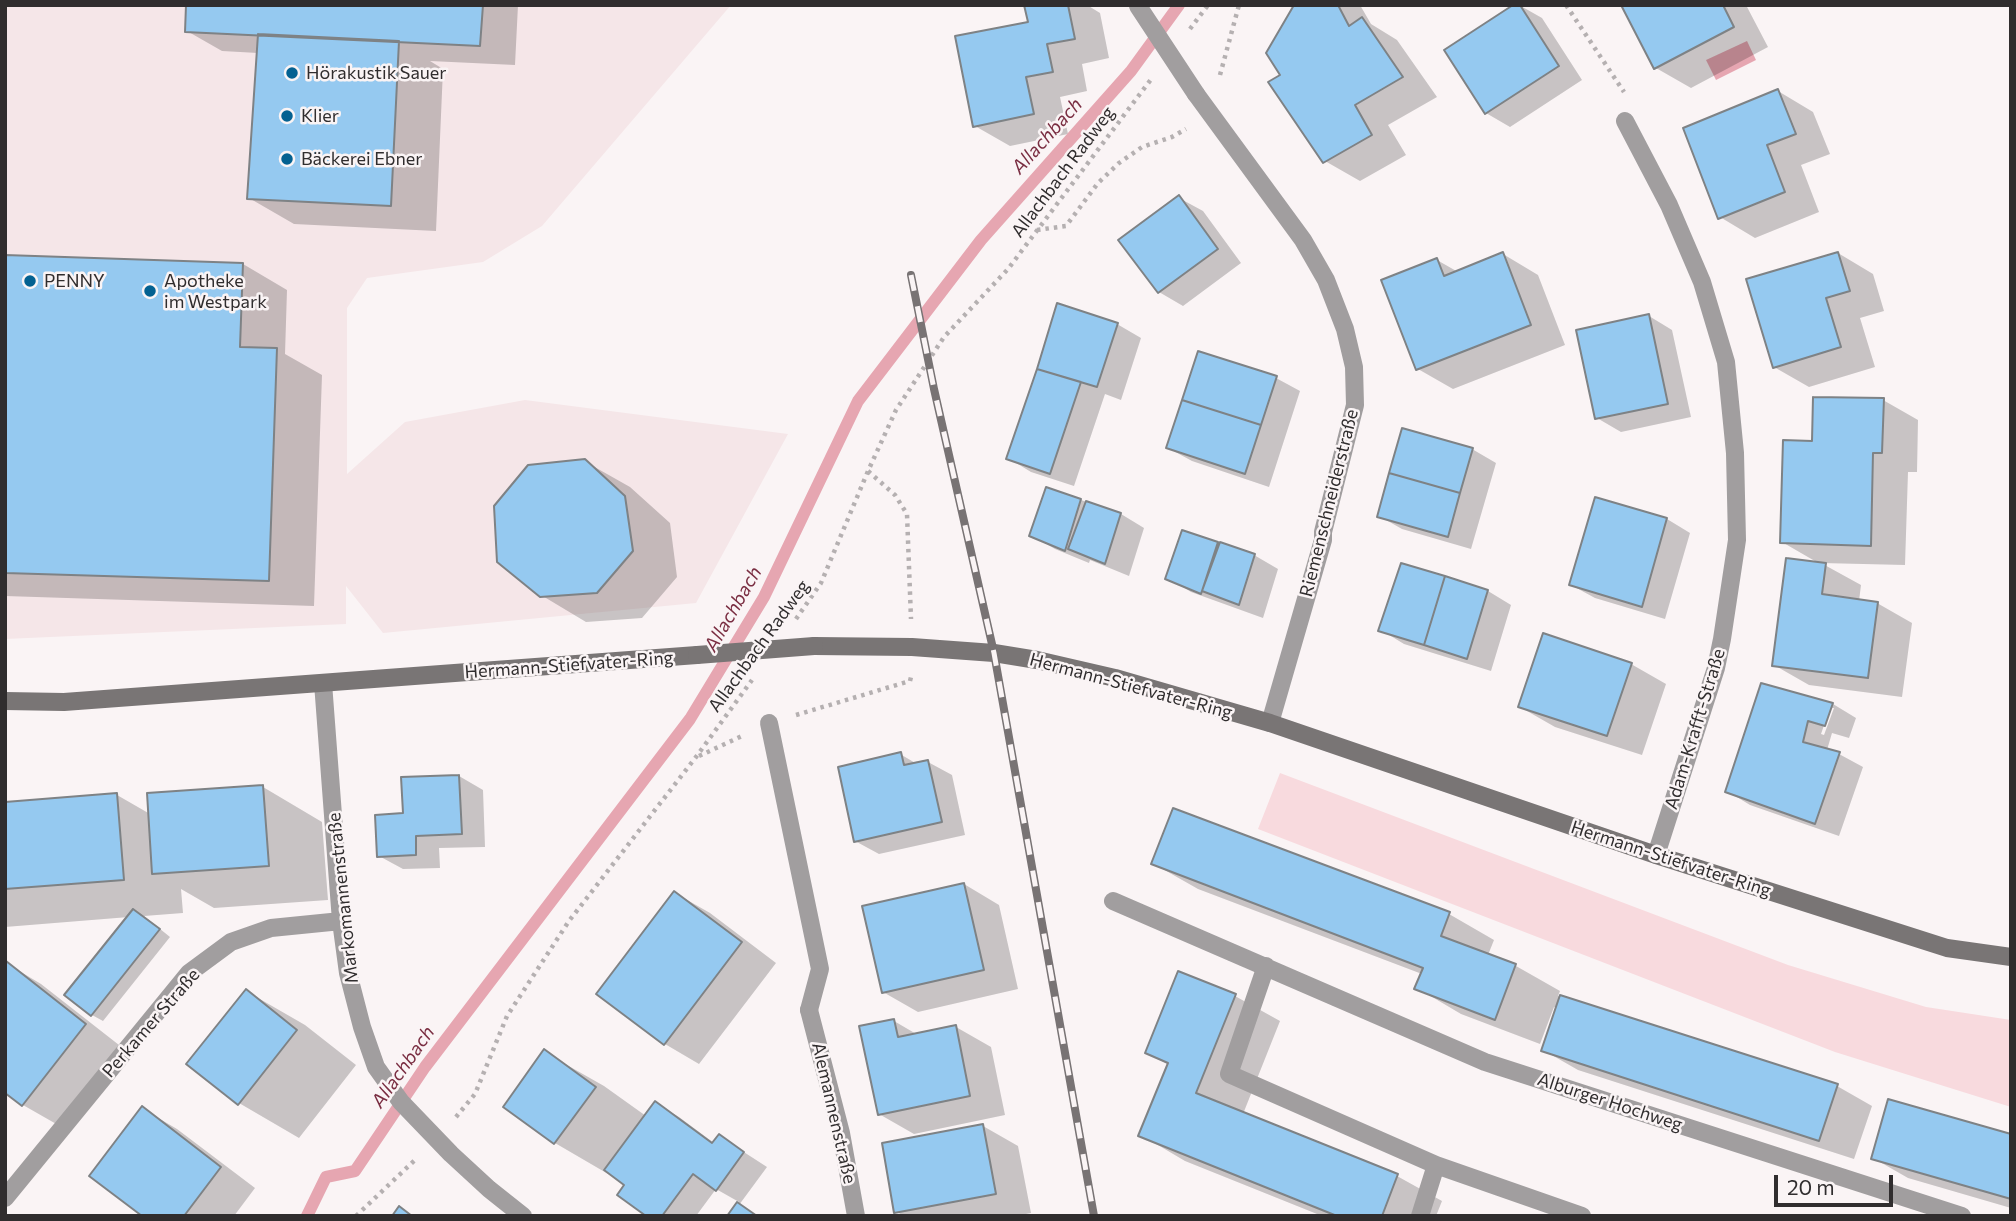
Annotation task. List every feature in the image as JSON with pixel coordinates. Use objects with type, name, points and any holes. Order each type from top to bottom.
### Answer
[{"type":"street","name":"Riemenschneiderstraße","points":[[1138,6],[1210,114],[1303,240],[1320,270],[1345,329],[1354,367],[1355,405],[1323,540],[1270,723]]},
{"type":"street","name":"Adam-Krafft-Straße","points":[[1625,121],[1669,205],[1702,282],[1726,362],[1735,453],[1737,540],[1722,639],[1716,668],[1656,855]]},
{"type":"street","name":"Hermann-Stiefvater-Ring","points":[[5,701],[64,702],[814,646],[912,646],[994,653],[1115,678],[1270,723],[1656,855],[1947,948],[2011,957]]},
{"type":"street","name":"Markomannenstraße","points":[[323,683],[341,921],[348,973],[376,1067],[401,1102],[489,1189],[523,1216]]},
{"type":"street","name":"Alemannenstraße","points":[[769,723],[820,969],[809,1010],[841,1133],[856,1216]]},
{"type":"street","name":"Alburger Hochweg","points":[[1113,901],[1485,1062],[1962,1216]]},
{"type":"street","name":"Perkamer Straße","points":[[5,1198],[189,973],[232,942],[271,928],[341,921]]},
{"type":"street","points":[[1266,966],[1229,1074],[1436,1166],[1582,1216]]},
{"type":"street","points":[[1420,1216],[1436,1166]]},
{"type":"path","points":[[1184,37],[1208,5]]},
{"type":"path","points":[[1037,230],[1066,226],[1098,183],[1119,163],[1142,147],[1172,137],[1210,114],[1239,5]]},
{"type":"path","points":[[1566,5],[1624,90],[1625,121]]},
{"type":"path","name":"Allachbach Radweg","points":[[790,627],[821,583],[896,410],[944,337],[1008,269],[1159,69]]},
{"type":"path","points":[[696,757],[769,723],[911,681],[907,514],[894,495],[868,471]]},
{"type":"path","name":"Allachbach Radweg","points":[[356,1216],[433,1134],[475,1094],[507,1016],[569,921],[696,757],[759,670]]},
{"type":"shaded area","points":[[5,5],[731,5],[542,226],[483,262],[367,278],[347,308],[347,474],[405,422],[525,400],[788,434],[696,603],[383,633],[346,586],[346,624],[5,639]]},
{"type":"shaded area","points":[[1747,41],[1756,60],[1716,80],[1706,60]]},
{"type":"shaded area","points":[[1280,773],[1788,965],[1926,1007],[2011,1020],[2011,1107],[1835,1052],[1258,829]]},
{"type":"building","points":[[186,5],[483,5],[480,46],[185,32]]},
{"type":"building","points":[[1024,5],[1068,5],[1075,39],[1047,44],[1053,72],[1026,77],[1034,114],[973,127],[955,36],[1028,22]]},
{"type":"building","points":[[1294,5],[1338,5],[1349,26],[1362,17],[1403,77],[1355,105],[1372,135],[1323,163],[1268,82],[1280,75],[1266,53]]},
{"type":"building","points":[[1513,5],[1520,5],[1559,66],[1485,114],[1444,50]]},
{"type":"building","points":[[1621,5],[1723,5],[1734,27],[1654,69]]},
{"type":"building","points":[[258,34],[399,41],[391,206],[247,199]]},
{"type":"building","points":[[1778,89],[1796,134],[1767,145],[1785,192],[1718,219],[1683,128]]},
{"type":"building","points":[[1179,195],[1218,249],[1158,293],[1118,240]]},
{"type":"building","points":[[1503,252],[1531,325],[1416,370],[1381,280],[1437,258],[1444,276]]},
{"type":"building","points":[[1838,252],[1850,291],[1826,298],[1841,347],[1773,368],[1746,279]]},
{"type":"building","points":[[5,255],[243,263],[240,347],[277,348],[269,581],[5,573]]},
{"type":"building","points":[[1057,303],[1118,323],[1097,387],[1037,369]]},
{"type":"building","points":[[1649,314],[1668,404],[1595,419],[1576,330]]},
{"type":"building","points":[[1198,351],[1277,376],[1261,425],[1182,400]]},
{"type":"building","points":[[1037,369],[1081,382],[1050,474],[1006,459]]},
{"type":"building","points":[[1813,397],[1884,398],[1882,453],[1873,453],[1871,546],[1780,543],[1783,440],[1812,441]]},
{"type":"building","points":[[1182,400],[1261,425],[1245,474],[1166,448]]},
{"type":"building","points":[[1402,428],[1473,448],[1460,493],[1389,473]]},
{"type":"building","points":[[585,459],[625,496],[633,551],[597,593],[540,597],[497,562],[494,506],[528,465]]},
{"type":"building","points":[[1389,473],[1460,493],[1448,537],[1377,517]]},
{"type":"building","points":[[1046,487],[1081,499],[1065,551],[1029,536]]},
{"type":"building","points":[[1595,497],[1667,518],[1642,607],[1569,585]]},
{"type":"building","points":[[1086,501],[1121,513],[1105,564],[1068,549]]},
{"type":"building","points":[[1182,530],[1218,542],[1201,594],[1165,579]]},
{"type":"building","points":[[1220,542],[1255,554],[1239,605],[1202,591]]},
{"type":"building","points":[[1786,558],[1826,563],[1822,594],[1878,602],[1868,678],[1772,666]]},
{"type":"building","points":[[1401,563],[1445,576],[1424,645],[1378,631]]},
{"type":"building","points":[[1445,576],[1488,590],[1467,659],[1424,645]]},
{"type":"building","points":[[1543,633],[1632,663],[1607,736],[1518,707]]},
{"type":"building","points":[[1761,683],[1833,703],[1825,726],[1808,721],[1803,742],[1840,752],[1815,824],[1725,792]]},
{"type":"building","points":[[901,752],[904,765],[928,760],[942,822],[854,842],[838,767]]},
{"type":"building","points":[[459,775],[462,834],[416,836],[416,855],[377,857],[375,815],[403,813],[401,777]]},
{"type":"building","points":[[263,785],[269,866],[152,874],[147,793]]},
{"type":"building","points":[[117,793],[124,880],[5,889],[5,802]]},
{"type":"building","points":[[1173,808],[1450,912],[1441,936],[1516,964],[1495,1020],[1414,989],[1423,968],[1151,864]]},
{"type":"building","points":[[964,883],[984,970],[882,993],[862,906]]},
{"type":"building","points":[[674,891],[742,942],[664,1045],[596,994]]},
{"type":"building","points":[[133,909],[160,929],[91,1016],[64,995]]},
{"type":"building","points":[[6,961],[86,1024],[22,1106],[5,1093]]},
{"type":"building","points":[[1178,971],[1236,994],[1196,1093],[1398,1174],[1382,1216],[1337,1216],[1138,1136],[1168,1063],[1145,1053]]},
{"type":"building","points":[[246,989],[297,1030],[238,1105],[186,1064]]},
{"type":"building","points":[[1560,995],[1838,1084],[1819,1141],[1541,1051]]},
{"type":"building","points":[[894,1019],[898,1037],[956,1025],[970,1096],[878,1115],[859,1026]]},
{"type":"building","points":[[544,1049],[596,1087],[554,1144],[503,1107]]},
{"type":"building","points":[[1888,1099],[2011,1134],[2011,1199],[1871,1159]]},
{"type":"building","points":[[655,1101],[712,1143],[719,1134],[744,1152],[716,1191],[693,1174],[662,1216],[646,1216],[617,1195],[624,1185],[604,1170]]},
{"type":"building","points":[[142,1106],[221,1167],[184,1216],[142,1216],[89,1176]]},
{"type":"building","points":[[983,1124],[996,1194],[894,1213],[882,1143]]},
{"type":"building","points":[[737,1202],[757,1216],[727,1216]]},
{"type":"building","points":[[399,1206],[412,1216],[392,1216]]},
{"type":"waterway","name":"Allachbach","points":[[307,1216],[326,1177],[355,1171],[425,1067],[690,719],[764,597],[858,401],[981,240],[1131,71],[1179,5]]},
{"type":"railway","points":[[911,275],[994,653],[1094,1216]]},
{"type":"place","name":"Hörakustik Sauer","points":[[292,73]]},
{"type":"place","name":"Klier","points":[[287,116]]},
{"type":"place","name":"Bäckerei Ebner","points":[[287,159]]},
{"type":"place","name":"PENNY","points":[[30,281]]},
{"type":"place","name":"Apotheke im Westpark","points":[[150,291]]}]
